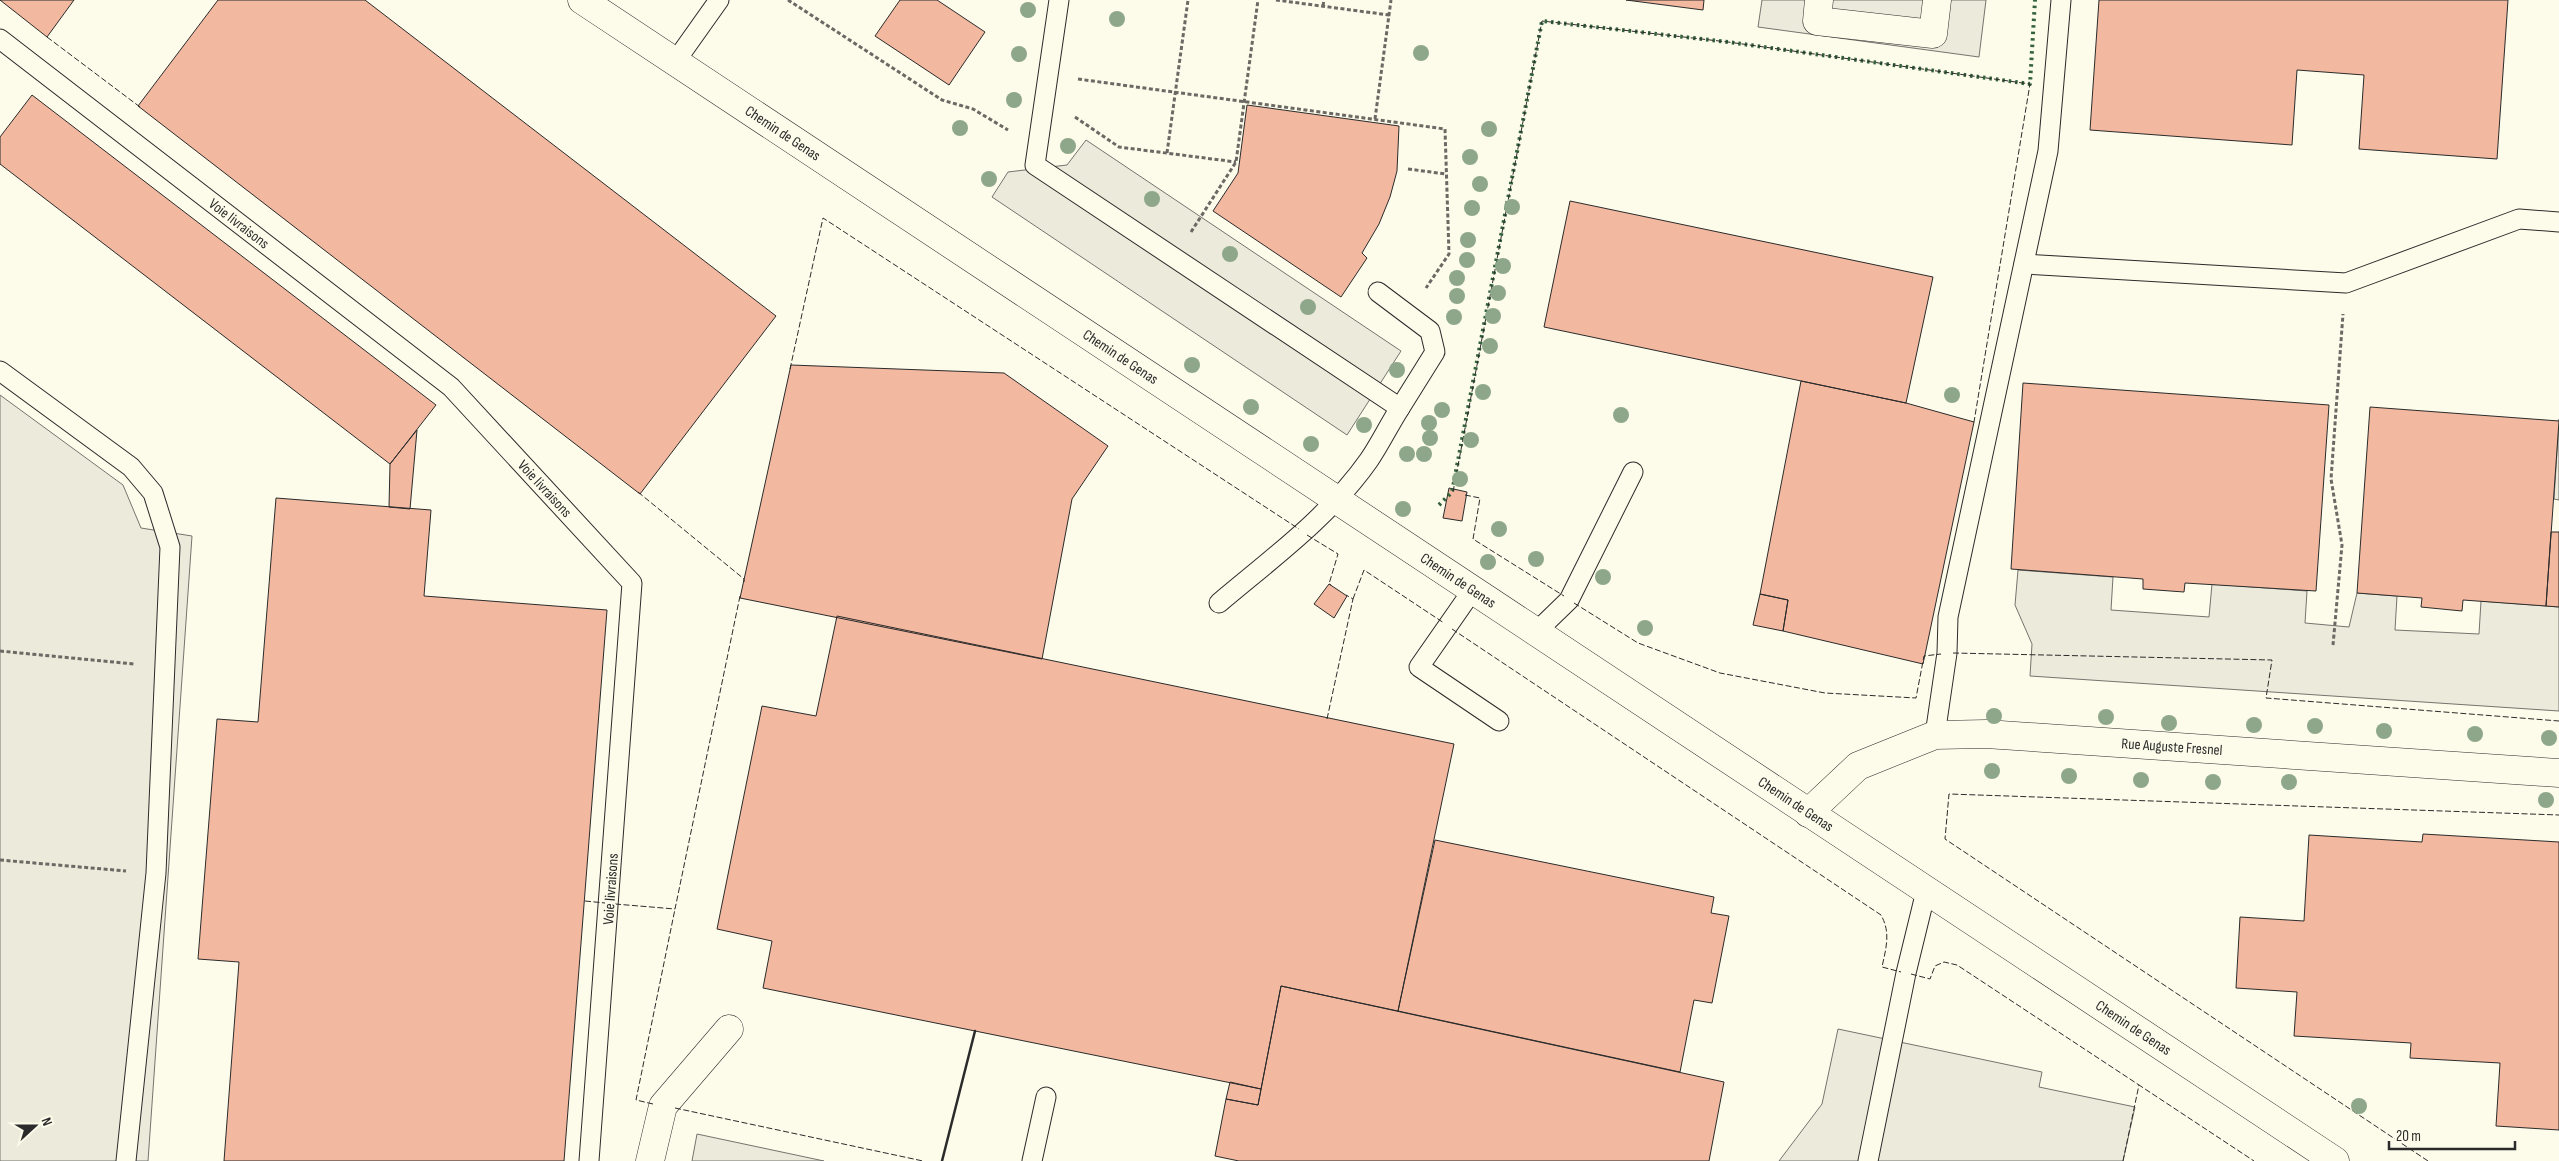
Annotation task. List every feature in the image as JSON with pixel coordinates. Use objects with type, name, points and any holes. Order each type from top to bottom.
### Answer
[{"type":"street","name":"Chemin de Genas","points":[[582,0],[2335,1161]]},
{"type":"street","points":[[1819,0],[1816,21],[1933,34],[1937,0]]},
{"type":"street","name":"Rue Auguste Fresnel","points":[[1808,813],[1858,766],[1935,735],[1986,734],[2559,773]]},
{"type":"street","points":[[650,1161],[663,1106],[729,1029]]},
{"type":"lane","points":[[675,62],[719,0]]},
{"type":"lane","points":[[1059,0],[1035,165],[1400,408]]},
{"type":"lane","points":[[1935,735],[1947,653],[1948,617],[2048,151],[2061,0]]},
{"type":"lane","name":"Voie livraisons","points":[[0,39],[451,387],[632,583],[589,1161]]},
{"type":"lane","points":[[2024,264],[2346,283],[2519,219],[2559,222]]},
{"type":"lane","points":[[1219,602],[1303,532],[1335,500],[1368,461],[1435,352],[1430,331],[1378,292]]},
{"type":"lane","points":[[0,371],[131,467],[153,493],[170,547],[156,873],[126,1161]]},
{"type":"lane","points":[[1536,633],[1569,600],[1633,472]]},
{"type":"lane","points":[[1472,591],[1419,667],[1499,721]]},
{"type":"lane","points":[[1868,1161],[1906,973],[1926,891]]},
{"type":"lane","points":[[1032,1161],[1046,1097]]},
{"type":"path","points":[[788,0],[942,100],[973,109],[1009,131],[1022,128],[1027,103],[1061,107],[1119,147],[1236,162]]},
{"type":"path","points":[[1167,154],[1188,0]]},
{"type":"path","points":[[1174,258],[1233,170],[1236,162],[1258,0]]},
{"type":"path","points":[[1276,0],[1389,15]]},
{"type":"path","points":[[1323,6],[1324,0]]},
{"type":"path","points":[[1375,119],[1391,0]]},
{"type":"path","points":[[1048,75],[1445,129],[1449,254],[1409,314]]},
{"type":"path","points":[[1408,169],[1446,174]]},
{"type":"path","points":[[2333,645],[2342,545],[2331,479],[2346,283]]},
{"type":"path","points":[[0,651],[164,667]]},
{"type":"path","points":[[0,860],[156,873]]},
{"type":"shaded area","points":[[1762,0],[1986,0],[1979,57],[1758,27]]},
{"type":"shaded area","points":[[1086,140],[1401,351],[1347,435],[992,197],[1008,172],[1067,165]]},
{"type":"shaded area","points":[[0,395],[123,485],[141,528],[192,536],[148,1161],[0,1161]]},
{"type":"shaded area","points":[[2559,419],[2559,500],[2554,499]]},
{"type":"shaded area","points":[[2018,570],[2113,577],[2111,610],[2209,617],[2212,584],[2307,591],[2305,623],[2349,627],[2357,593],[2397,596],[2395,630],[2479,634],[2481,601],[2559,607],[2559,711],[2030,676],[2032,644],[2015,605]]},
{"type":"shaded area","points":[[1838,1029],[2042,1072],[2039,1087],[2135,1107],[2123,1161],[1779,1161],[1822,1104]]},
{"type":"shaded area","points":[[697,1134],[824,1161],[692,1161]]},
{"type":"building","points":[[0,0],[74,0],[47,37]]},
{"type":"building","points":[[218,0],[365,0],[776,316],[640,494],[138,106]]},
{"type":"building","points":[[900,0],[937,0],[985,32],[949,85],[875,36]]},
{"type":"building","points":[[1626,0],[1704,0],[1703,10]]},
{"type":"building","points":[[2099,0],[2508,0],[2497,159],[2359,149],[2364,75],[2297,70],[2292,145],[2090,130]]},
{"type":"building","points":[[32,95],[436,405],[390,464],[0,164],[0,137]]},
{"type":"building","points":[[1247,105],[1399,126],[1397,171],[1390,197],[1379,224],[1362,253],[1367,258],[1341,297],[1213,211],[1238,173]]},
{"type":"building","points":[[1570,201],[1933,277],[1906,403],[1544,327]]},
{"type":"building","points":[[791,365],[1004,373],[1108,446],[1072,499],[1042,659],[740,598]]},
{"type":"building","points":[[1801,381],[1906,403],[1974,422],[1923,664],[1783,631],[1788,600],[1760,594]]},
{"type":"building","points":[[2023,383],[2329,405],[2316,591],[2185,583],[2184,592],[2143,589],[2143,579],[2011,569]]},
{"type":"building","points":[[2370,407],[2559,421],[2546,606],[2463,600],[2462,611],[2421,607],[2422,598],[2357,593]]},
{"type":"building","points":[[417,430],[410,509],[389,507],[390,464]]},
{"type":"building","points":[[1449,488],[1467,492],[1462,521],[1443,518]]},
{"type":"building","points":[[276,498],[431,510],[424,596],[607,610],[564,1161],[224,1161],[239,962],[198,959],[217,719],[258,722]]},
{"type":"building","points":[[2551,532],[2559,532],[2559,607],[2546,606]]},
{"type":"building","points":[[1329,584],[1347,596],[1334,618],[1314,604]]},
{"type":"building","points":[[1760,594],[1788,600],[1783,631],[1753,625]]},
{"type":"building","points":[[837,616],[1454,744],[1398,1011],[1281,986],[1261,1089],[763,988],[772,941],[717,929],[762,706],[816,716]]},
{"type":"building","points":[[2423,834],[2559,842],[2559,1130],[2496,1126],[2500,1063],[2410,1058],[2411,1043],[2294,1036],[2297,992],[2236,988],[2240,917],[2304,921],[2309,835],[2422,842]]},
{"type":"building","points":[[1435,840],[1714,897],[1711,913],[1729,916],[1712,1003],[1694,1000],[1680,1072],[1398,1011]]},
{"type":"building","points":[[1281,986],[1724,1082],[1709,1161],[1239,1161],[1215,1156],[1226,1099],[1258,1105]]},
{"type":"building","points":[[1230,1082],[1261,1089],[1258,1105],[1226,1099]]},
{"type":"hedge","points":[[1439,505],[1452,492],[1542,21],[1728,42],[2030,84],[2035,0]]},
{"type":"fence","points":[[1453,492],[1542,21],[1728,42],[2030,84],[1974,422]]},
{"type":"fence","points":[[47,37],[140,107]]},
{"type":"fence","points":[[790,369],[823,218],[1299,529]]},
{"type":"fence","points":[[638,492],[744,579],[744,582]]},
{"type":"fence","points":[[1465,495],[1480,498],[1473,539],[1564,596]]},
{"type":"fence","points":[[1307,535],[1338,554],[1329,584],[1331,585]]},
{"type":"fence","points":[[1353,599],[1364,570],[1444,623]]},
{"type":"fence","points":[[1327,719],[1353,599],[1346,595]]},
{"type":"fence","points":[[615,904],[675,909],[740,596]]},
{"type":"fence","points":[[1574,603],[1638,643],[1720,673],[1825,693],[1916,698],[1924,656],[1941,654]]},
{"type":"fence","points":[[1452,629],[1881,915],[1887,934],[1882,967],[1901,972]]},
{"type":"fence","points":[[1953,653],[2272,660],[2266,698],[2559,721]]},
{"type":"fence","points":[[2428,1161],[1945,839],[1949,794],[2559,815]]},
{"type":"fence","points":[[585,901],[605,903]]},
{"type":"fence","points":[[653,1104],[636,1100],[675,909]]},
{"type":"fence","points":[[1911,974],[1930,979],[1935,966],[1944,962],[1957,965],[2139,1085]]},
{"type":"fence","points":[[2123,1161],[2139,1085],[2254,1161]]},
{"type":"fence","points":[[675,1108],[923,1161]]},
{"type":"wall","points":[[942,1161],[975,1031]]}]
